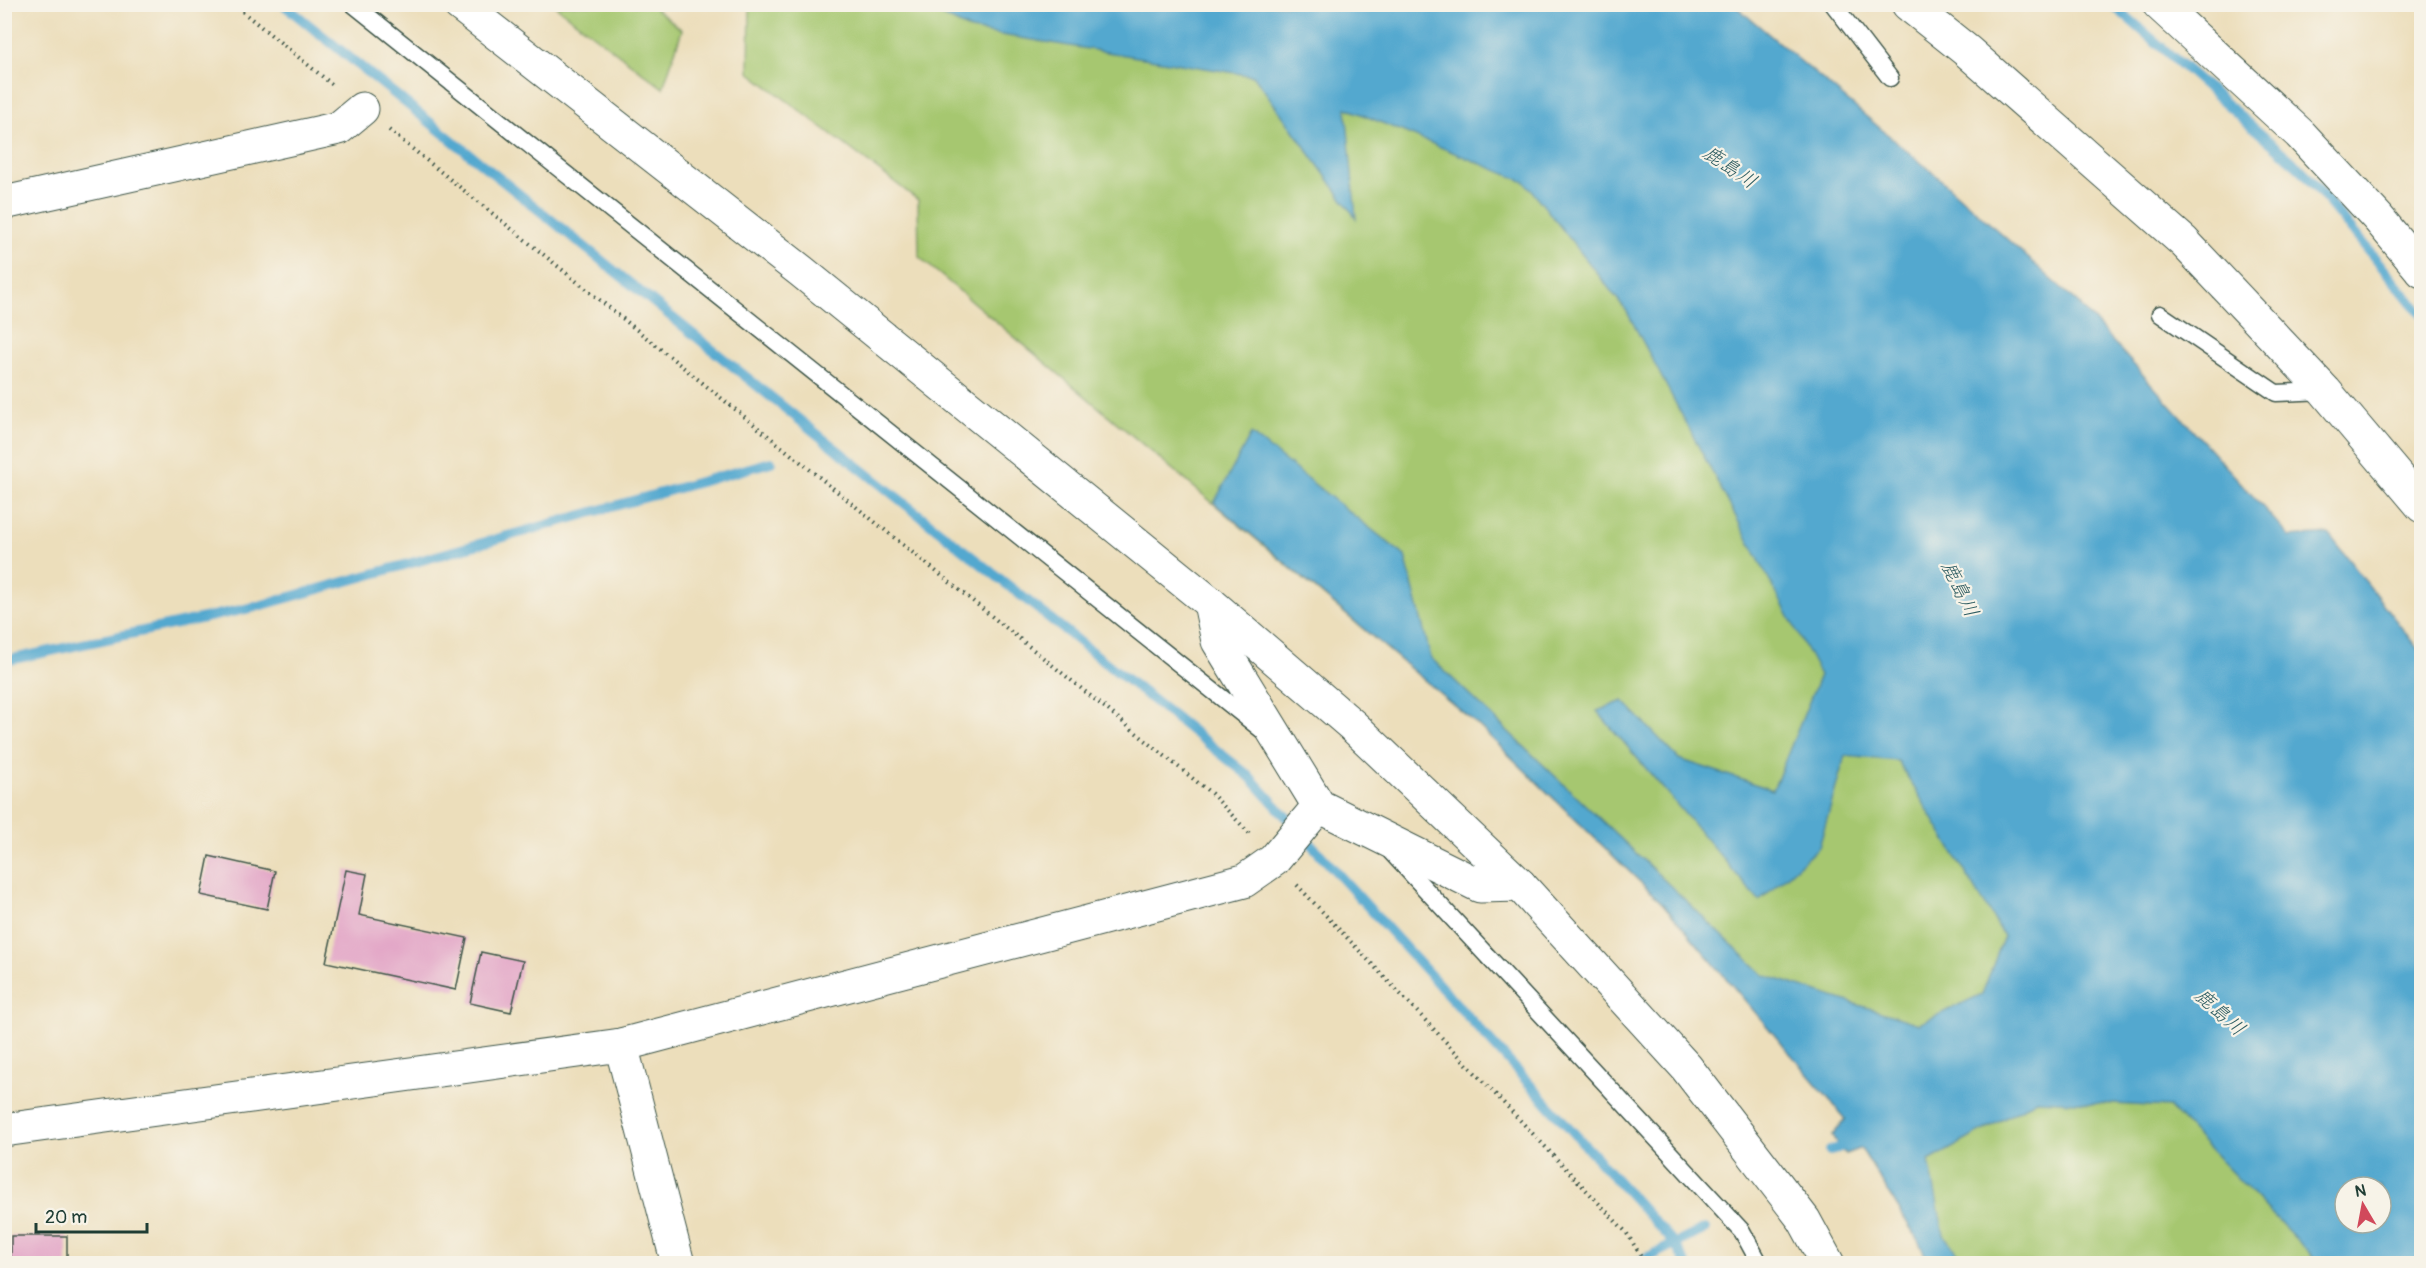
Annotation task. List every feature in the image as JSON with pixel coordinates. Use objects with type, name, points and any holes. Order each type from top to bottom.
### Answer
[{"type":"street","points":[[459,4],[801,271],[1210,603],[1352,725],[1520,885],[1686,1067],[1804,1220],[1828,1263]]},
{"type":"street","points":[[1908,4],[1967,51],[2184,242],[2325,391],[2421,506]]},
{"type":"street","points":[[2159,4],[2300,134],[2378,219],[2421,271]]},
{"type":"street","points":[[4,202],[339,128],[362,108]]},
{"type":"street","points":[[1210,603],[1218,641],[1319,806],[1480,886],[1520,885]]},
{"type":"street","points":[[4,1130],[621,1046],[1244,881],[1274,860],[1319,806]]},
{"type":"street","points":[[621,1046],[678,1263]]},
{"type":"lane","points":[[353,4],[1283,747]]},
{"type":"lane","points":[[1833,4],[1890,78]]},
{"type":"lane","points":[[2160,314],[2276,393],[2325,391]]},
{"type":"lane","points":[[1372,832],[1742,1231],[1760,1263]]},
{"type":"path","points":[[233,4],[1212,794],[1626,1232],[1646,1263]]},
{"type":"green space","points":[[750,4],[1388,5],[1535,70],[2200,1077],[2333,1211],[2333,1235],[2368,1235],[2421,1263],[1929,1263],[1918,1240],[1861,1148],[1845,1154],[1832,1136],[1846,1119],[1663,904],[1479,726],[919,257],[918,200],[749,72]]},
{"type":"green space","points":[[554,5],[651,5],[682,30],[663,88]]},
{"type":"water","name":"鹿島川","points":[[1733,4],[1938,177],[2077,302],[2290,537],[2329,534],[2421,653],[2421,1263],[2319,1263],[2169,1107],[2037,1100],[1929,1161],[1944,1235],[1964,1263],[1929,1263],[1918,1240],[1861,1148],[1845,1154],[1832,1136],[1846,1119],[1663,904],[1479,726],[1214,503],[1251,434],[1405,556],[1431,658],[1764,975],[1919,1024],[1982,994],[2004,936],[1898,761],[1845,756],[1819,847],[1759,901],[1597,711],[1623,701],[1679,759],[1773,790],[1820,675],[1626,310],[1525,182],[1346,108],[1356,218],[1254,76],[971,30],[920,5]]},
{"type":"building","points":[[209,856],[275,871],[267,909],[201,895]]},
{"type":"building","points":[[346,870],[367,874],[359,915],[467,938],[456,990],[326,962]]},
{"type":"building","points":[[481,952],[523,961],[511,1012],[470,1003]]},
{"type":"building","points":[[11,1236],[67,1236],[67,1264],[11,1264]]},
{"type":"waterway","points":[[283,4],[822,438],[1249,776],[1675,1244],[1686,1264]]},
{"type":"waterway","points":[[2112,4],[2302,170],[2422,315]]},
{"type":"waterway","points":[[4,661],[255,607],[771,462]]},
{"type":"waterway","points":[[1830,1151],[1852,1142]]},
{"type":"waterway","points":[[1634,1264],[1705,1229]]}]
